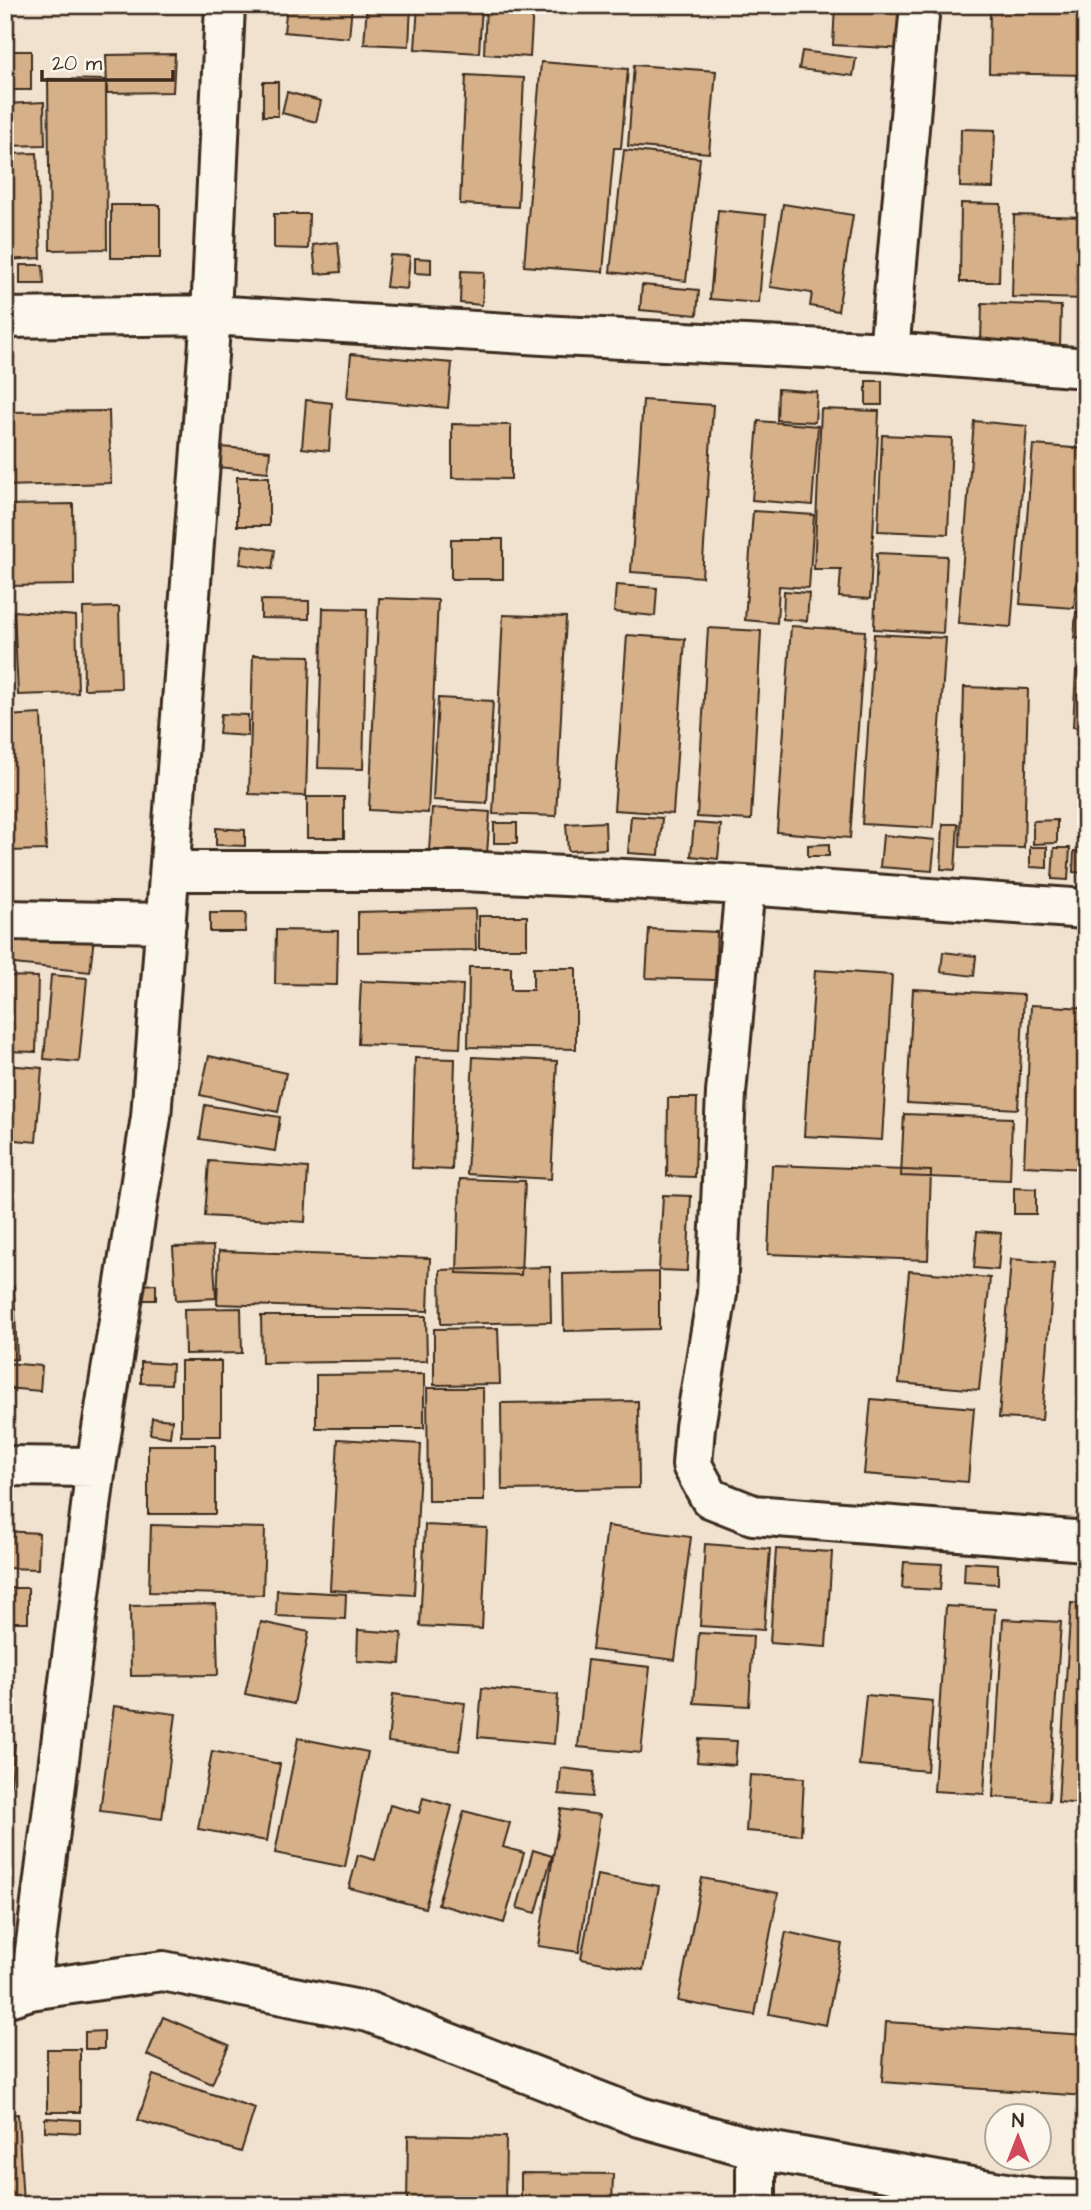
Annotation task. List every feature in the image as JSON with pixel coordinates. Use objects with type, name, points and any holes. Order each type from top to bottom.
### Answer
[{"type":"street","points":[[225,5],[211,315],[151,1117],[18,1994],[163,1971],[369,2012],[640,2117],[756,2149],[1040,2199],[1086,2200]]},
{"type":"street","points":[[889,352],[920,5]]},
{"type":"street","points":[[5,318],[211,315],[889,352],[1086,368]]},
{"type":"street","points":[[170,871],[463,871],[745,885],[1086,909]]},
{"type":"street","points":[[745,885],[726,1093],[717,1294],[695,1427],[692,1465],[710,1498],[754,1515],[1086,1541]]},
{"type":"street","points":[[5,920],[166,923]]},
{"type":"street","points":[[5,1466],[96,1467]]},
{"type":"street","points":[[756,2149],[756,2205]]},
{"type":"building","points":[[287,5],[352,5],[349,38],[284,32]]},
{"type":"building","points":[[367,5],[411,5],[409,46],[364,44]]},
{"type":"building","points":[[418,5],[482,5],[479,53],[415,49]]},
{"type":"building","points":[[486,5],[533,5],[530,57],[484,54]]},
{"type":"building","points":[[835,5],[908,5],[905,49],[833,45]]},
{"type":"building","points":[[990,8],[1086,11],[1086,75],[989,73]]},
{"type":"building","points":[[5,51],[31,51],[31,90],[5,90]]},
{"type":"building","points":[[802,51],[856,58],[853,76],[799,69]]},
{"type":"building","points":[[175,54],[173,92],[107,93],[106,55]]},
{"type":"building","points":[[541,62],[628,69],[621,148],[614,148],[603,272],[524,266]]},
{"type":"building","points":[[634,65],[716,71],[709,153],[628,146]]},
{"type":"building","points":[[466,75],[524,78],[518,207],[460,204]]},
{"type":"building","points":[[48,79],[106,80],[107,249],[50,250]]},
{"type":"building","points":[[263,82],[278,82],[278,116],[263,116]]},
{"type":"building","points":[[287,92],[321,101],[316,122],[282,113]]},
{"type":"building","points":[[44,102],[45,145],[5,146],[5,104]]},
{"type":"building","points":[[961,129],[995,130],[993,188],[960,187]]},
{"type":"building","points":[[624,150],[700,158],[686,281],[610,272]]},
{"type":"building","points":[[37,153],[41,258],[5,260],[5,154]]},
{"type":"building","points":[[961,203],[1001,204],[999,282],[960,282]]},
{"type":"building","points":[[783,204],[853,215],[838,311],[810,306],[812,293],[770,287]]},
{"type":"building","points":[[111,205],[160,205],[160,258],[111,258]]},
{"type":"building","points":[[718,210],[766,215],[759,303],[710,299]]},
{"type":"building","points":[[274,214],[309,214],[308,249],[274,248]]},
{"type":"building","points":[[1014,215],[1086,217],[1086,299],[1012,297]]},
{"type":"building","points":[[338,242],[341,272],[316,274],[313,245]]},
{"type":"building","points":[[390,255],[410,256],[407,289],[386,287]]},
{"type":"building","points":[[415,258],[431,259],[431,274],[415,273]]},
{"type":"building","points":[[20,265],[43,265],[44,284],[20,284]]},
{"type":"building","points":[[461,271],[484,272],[482,305],[460,303]]},
{"type":"building","points":[[642,285],[699,290],[697,315],[640,310]]},
{"type":"building","points":[[982,303],[1061,306],[1060,345],[981,344]]},
{"type":"building","points":[[351,354],[452,363],[448,408],[347,398]]},
{"type":"building","points":[[866,381],[882,381],[882,405],[866,405]]},
{"type":"building","points":[[778,389],[817,392],[815,422],[777,420]]},
{"type":"building","points":[[306,400],[332,403],[329,451],[302,448]]},
{"type":"building","points":[[643,400],[713,405],[702,577],[631,572]]},
{"type":"building","points":[[821,409],[879,411],[870,599],[839,597],[841,569],[814,569]]},
{"type":"building","points":[[109,411],[111,483],[5,486],[5,412]]},
{"type":"building","points":[[758,421],[818,426],[812,505],[752,500]]},
{"type":"building","points":[[974,421],[1027,426],[1011,627],[958,623]]},
{"type":"building","points":[[452,424],[511,425],[511,479],[452,478]]},
{"type":"building","points":[[882,435],[952,438],[948,534],[878,531]]},
{"type":"building","points":[[1033,445],[1086,449],[1074,608],[1020,604]]},
{"type":"building","points":[[220,447],[270,451],[268,472],[218,467]]},
{"type":"building","points":[[237,477],[269,477],[269,526],[237,526]]},
{"type":"building","points":[[73,504],[74,585],[5,586],[5,505]]},
{"type":"building","points":[[753,511],[814,515],[809,588],[779,586],[777,623],[745,620]]},
{"type":"building","points":[[451,539],[503,539],[503,579],[451,579]]},
{"type":"building","points":[[243,545],[275,550],[272,569],[240,564]]},
{"type":"building","points":[[877,553],[947,556],[943,633],[874,629]]},
{"type":"building","points":[[616,585],[657,588],[655,616],[614,612]]},
{"type":"building","points":[[784,591],[809,593],[807,621],[783,619]]},
{"type":"building","points":[[379,598],[438,600],[428,813],[369,810]]},
{"type":"building","points":[[261,600],[309,601],[309,619],[261,618]]},
{"type":"building","points":[[119,607],[121,688],[84,689],[83,608]]},
{"type":"building","points":[[323,608],[367,609],[363,769],[318,768]]},
{"type":"building","points":[[14,611],[76,616],[78,693],[18,695]]},
{"type":"building","points":[[1076,612],[1086,612],[1086,639],[1074,638]]},
{"type":"building","points":[[503,615],[566,617],[556,816],[493,814]]},
{"type":"building","points":[[791,626],[865,631],[850,838],[777,832]]},
{"type":"building","points":[[708,628],[761,631],[751,820],[697,817]]},
{"type":"building","points":[[874,634],[946,638],[933,828],[862,824]]},
{"type":"building","points":[[627,635],[685,639],[673,814],[614,810]]},
{"type":"building","points":[[253,655],[310,656],[306,796],[249,794]]},
{"type":"building","points":[[1076,670],[1086,671],[1086,728],[1073,727]]},
{"type":"building","points":[[964,687],[1028,689],[1024,848],[960,847]]},
{"type":"building","points":[[438,698],[493,701],[487,803],[433,800]]},
{"type":"building","points":[[41,714],[46,850],[9,851],[5,716]]},
{"type":"building","points":[[221,714],[248,715],[248,736],[219,734]]},
{"type":"building","points":[[307,797],[344,797],[344,838],[307,838]]},
{"type":"building","points":[[432,808],[490,812],[487,854],[429,850]]},
{"type":"building","points":[[631,816],[662,818],[659,855],[628,853]]},
{"type":"building","points":[[1057,820],[1057,843],[1033,844],[1033,821]]},
{"type":"building","points":[[605,822],[606,849],[568,851],[566,824]]},
{"type":"building","points":[[494,823],[517,823],[517,843],[494,843]]},
{"type":"building","points":[[694,823],[721,825],[718,859],[691,856]]},
{"type":"building","points":[[943,824],[958,824],[955,870],[941,869]]},
{"type":"building","points":[[216,828],[245,830],[245,846],[216,845]]},
{"type":"building","points":[[883,835],[935,840],[932,871],[880,867]]},
{"type":"building","points":[[829,844],[829,856],[808,856],[808,845]]},
{"type":"building","points":[[1030,847],[1047,847],[1047,868],[1030,867]]},
{"type":"building","points":[[1054,848],[1070,848],[1068,880],[1052,879]]},
{"type":"building","points":[[1074,851],[1086,852],[1086,873],[1073,872]]},
{"type":"building","points":[[475,909],[476,950],[358,952],[358,912]]},
{"type":"building","points":[[210,913],[246,913],[245,932],[210,932]]},
{"type":"building","points":[[479,916],[527,916],[527,948],[479,948]]},
{"type":"building","points":[[5,927],[94,937],[90,972],[5,963]]},
{"type":"building","points":[[649,929],[717,932],[715,980],[646,978]]},
{"type":"building","points":[[276,930],[338,931],[337,985],[275,984]]},
{"type":"building","points":[[943,952],[976,956],[974,976],[941,972]]},
{"type":"building","points":[[469,967],[511,967],[511,990],[533,990],[533,968],[576,968],[576,1049],[468,1047]]},
{"type":"building","points":[[815,970],[892,975],[882,1140],[804,1136]]},
{"type":"building","points":[[51,975],[87,978],[79,1062],[44,1059]]},
{"type":"building","points":[[5,976],[38,977],[36,1052],[5,1051]]},
{"type":"building","points":[[361,981],[463,985],[460,1048],[358,1044]]},
{"type":"building","points":[[913,989],[1024,995],[1018,1109],[907,1103]]},
{"type":"building","points":[[1031,1005],[1086,1008],[1086,1169],[1024,1166]]},
{"type":"building","points":[[209,1056],[286,1073],[278,1112],[200,1095]]},
{"type":"building","points":[[473,1057],[557,1061],[551,1179],[467,1174]]},
{"type":"building","points":[[415,1058],[455,1059],[452,1170],[412,1168]]},
{"type":"building","points":[[5,1065],[42,1068],[36,1142],[5,1139]]},
{"type":"building","points":[[668,1098],[697,1098],[695,1177],[667,1176]]},
{"type":"building","points":[[205,1105],[280,1117],[275,1151],[200,1139]]},
{"type":"building","points":[[904,1114],[1012,1118],[1010,1180],[901,1176]]},
{"type":"building","points":[[209,1161],[308,1168],[305,1222],[205,1216]]},
{"type":"building","points":[[772,1165],[931,1171],[928,1260],[768,1254]]},
{"type":"building","points":[[460,1179],[525,1181],[521,1275],[457,1273]]},
{"type":"building","points":[[1014,1188],[1036,1189],[1036,1214],[1014,1214]]},
{"type":"building","points":[[663,1195],[691,1196],[687,1271],[659,1270]]},
{"type":"building","points":[[977,1231],[1001,1233],[998,1270],[974,1268]]},
{"type":"building","points":[[213,1246],[216,1298],[176,1300],[173,1247]]},
{"type":"building","points":[[219,1251],[430,1258],[428,1311],[217,1304]]},
{"type":"building","points":[[1011,1259],[1054,1263],[1042,1420],[999,1418]]},
{"type":"building","points":[[550,1267],[551,1322],[441,1324],[440,1270]]},
{"type":"building","points":[[909,1271],[990,1278],[979,1390],[899,1383]]},
{"type":"building","points":[[659,1272],[659,1329],[564,1331],[563,1274]]},
{"type":"building","points":[[156,1284],[156,1300],[142,1300],[141,1285]]},
{"type":"building","points":[[5,1286],[14,1286],[17,1359],[5,1360]]},
{"type":"building","points":[[241,1308],[242,1353],[185,1354],[184,1309]]},
{"type":"building","points":[[261,1316],[426,1316],[427,1361],[262,1363]]},
{"type":"building","points":[[498,1328],[500,1384],[434,1385],[434,1329]]},
{"type":"building","points":[[181,1361],[221,1361],[221,1436],[181,1436]]},
{"type":"building","points":[[141,1362],[172,1364],[171,1384],[141,1383]]},
{"type":"building","points":[[6,1363],[42,1366],[40,1391],[5,1388]]},
{"type":"building","points":[[424,1374],[424,1428],[316,1428],[316,1375]]},
{"type":"building","points":[[1086,1379],[1086,1443],[1078,1442]]},
{"type":"building","points":[[427,1388],[483,1388],[484,1501],[428,1501]]},
{"type":"building","points":[[871,1399],[974,1408],[968,1482],[864,1474]]},
{"type":"building","points":[[638,1401],[639,1488],[502,1490],[501,1403]]},
{"type":"building","points":[[152,1418],[172,1420],[170,1437],[150,1434]]},
{"type":"building","points":[[338,1439],[421,1444],[414,1595],[330,1590]]},
{"type":"building","points":[[148,1445],[215,1445],[215,1514],[148,1514]]},
{"type":"building","points":[[151,1525],[265,1528],[263,1595],[149,1592]]},
{"type":"building","points":[[425,1525],[487,1528],[482,1629],[420,1626]]},
{"type":"building","points":[[607,1526],[691,1537],[675,1660],[592,1650]]},
{"type":"building","points":[[5,1531],[39,1533],[38,1569],[5,1568]]},
{"type":"building","points":[[705,1544],[770,1549],[764,1630],[700,1626]]},
{"type":"building","points":[[776,1549],[832,1552],[826,1647],[770,1643]]},
{"type":"building","points":[[904,1562],[942,1564],[940,1590],[902,1588]]},
{"type":"building","points":[[965,1562],[998,1564],[998,1584],[964,1582]]},
{"type":"building","points":[[5,1588],[28,1588],[28,1622],[5,1622]]},
{"type":"building","points":[[277,1590],[346,1594],[345,1619],[276,1616]]},
{"type":"building","points":[[1071,1603],[1086,1604],[1086,1804],[1058,1802]]},
{"type":"building","points":[[216,1604],[218,1675],[131,1676],[130,1606]]},
{"type":"building","points":[[946,1606],[995,1609],[984,1794],[934,1791]]},
{"type":"building","points":[[1003,1619],[1061,1622],[1049,1801],[993,1797]]},
{"type":"building","points":[[261,1622],[309,1632],[294,1704],[245,1694]]},
{"type":"building","points":[[358,1630],[402,1633],[400,1664],[357,1661]]},
{"type":"building","points":[[699,1633],[753,1636],[749,1706],[694,1703]]},
{"type":"building","points":[[587,1660],[650,1667],[641,1753],[578,1747]]},
{"type":"building","points":[[482,1688],[558,1695],[554,1744],[478,1737]]},
{"type":"building","points":[[393,1694],[465,1703],[459,1751],[388,1742]]},
{"type":"building","points":[[866,1695],[933,1701],[927,1771],[859,1765]]},
{"type":"building","points":[[5,1696],[9,1696],[9,1735],[5,1735]]},
{"type":"building","points":[[114,1706],[176,1714],[162,1819],[100,1811]]},
{"type":"building","points":[[298,1738],[368,1752],[345,1867],[275,1853]]},
{"type":"building","points":[[699,1739],[737,1741],[735,1765],[697,1762]]},
{"type":"building","points":[[5,1743],[15,1744],[10,1794],[5,1793]]},
{"type":"building","points":[[212,1751],[280,1764],[267,1841],[198,1829]]},
{"type":"building","points":[[561,1768],[594,1772],[592,1797],[559,1794]]},
{"type":"building","points":[[750,1775],[804,1778],[801,1835],[746,1831]]},
{"type":"building","points":[[423,1798],[452,1806],[425,1908],[349,1888],[358,1855],[375,1860],[390,1805],[419,1813]]},
{"type":"building","points":[[561,1809],[600,1815],[579,1952],[538,1946]]},
{"type":"building","points":[[464,1811],[510,1823],[503,1847],[524,1853],[504,1923],[438,1904]]},
{"type":"building","points":[[533,1850],[552,1856],[536,1913],[517,1908]]},
{"type":"building","points":[[597,1875],[659,1886],[643,1970],[581,1959]]},
{"type":"building","points":[[702,1878],[778,1893],[755,2015],[678,2001]]},
{"type":"building","points":[[786,1932],[842,1944],[826,2025],[769,2014]]},
{"type":"building","points":[[163,2017],[229,2045],[212,2084],[147,2055]]},
{"type":"building","points":[[886,2022],[1086,2035],[1086,2096],[882,2082]]},
{"type":"building","points":[[104,2031],[104,2049],[85,2049],[85,2032]]},
{"type":"building","points":[[47,2049],[80,2049],[80,2112],[47,2112]]},
{"type":"building","points":[[153,2075],[255,2108],[241,2152],[138,2120]]},
{"type":"building","points":[[18,2114],[23,2205],[5,2205],[5,2115]]},
{"type":"building","points":[[45,2118],[80,2120],[80,2133],[45,2131]]},
{"type":"building","points":[[408,2135],[506,2137],[505,2205],[407,2205]]},
{"type":"building","points":[[521,2173],[613,2174],[612,2205],[521,2205]]}]
